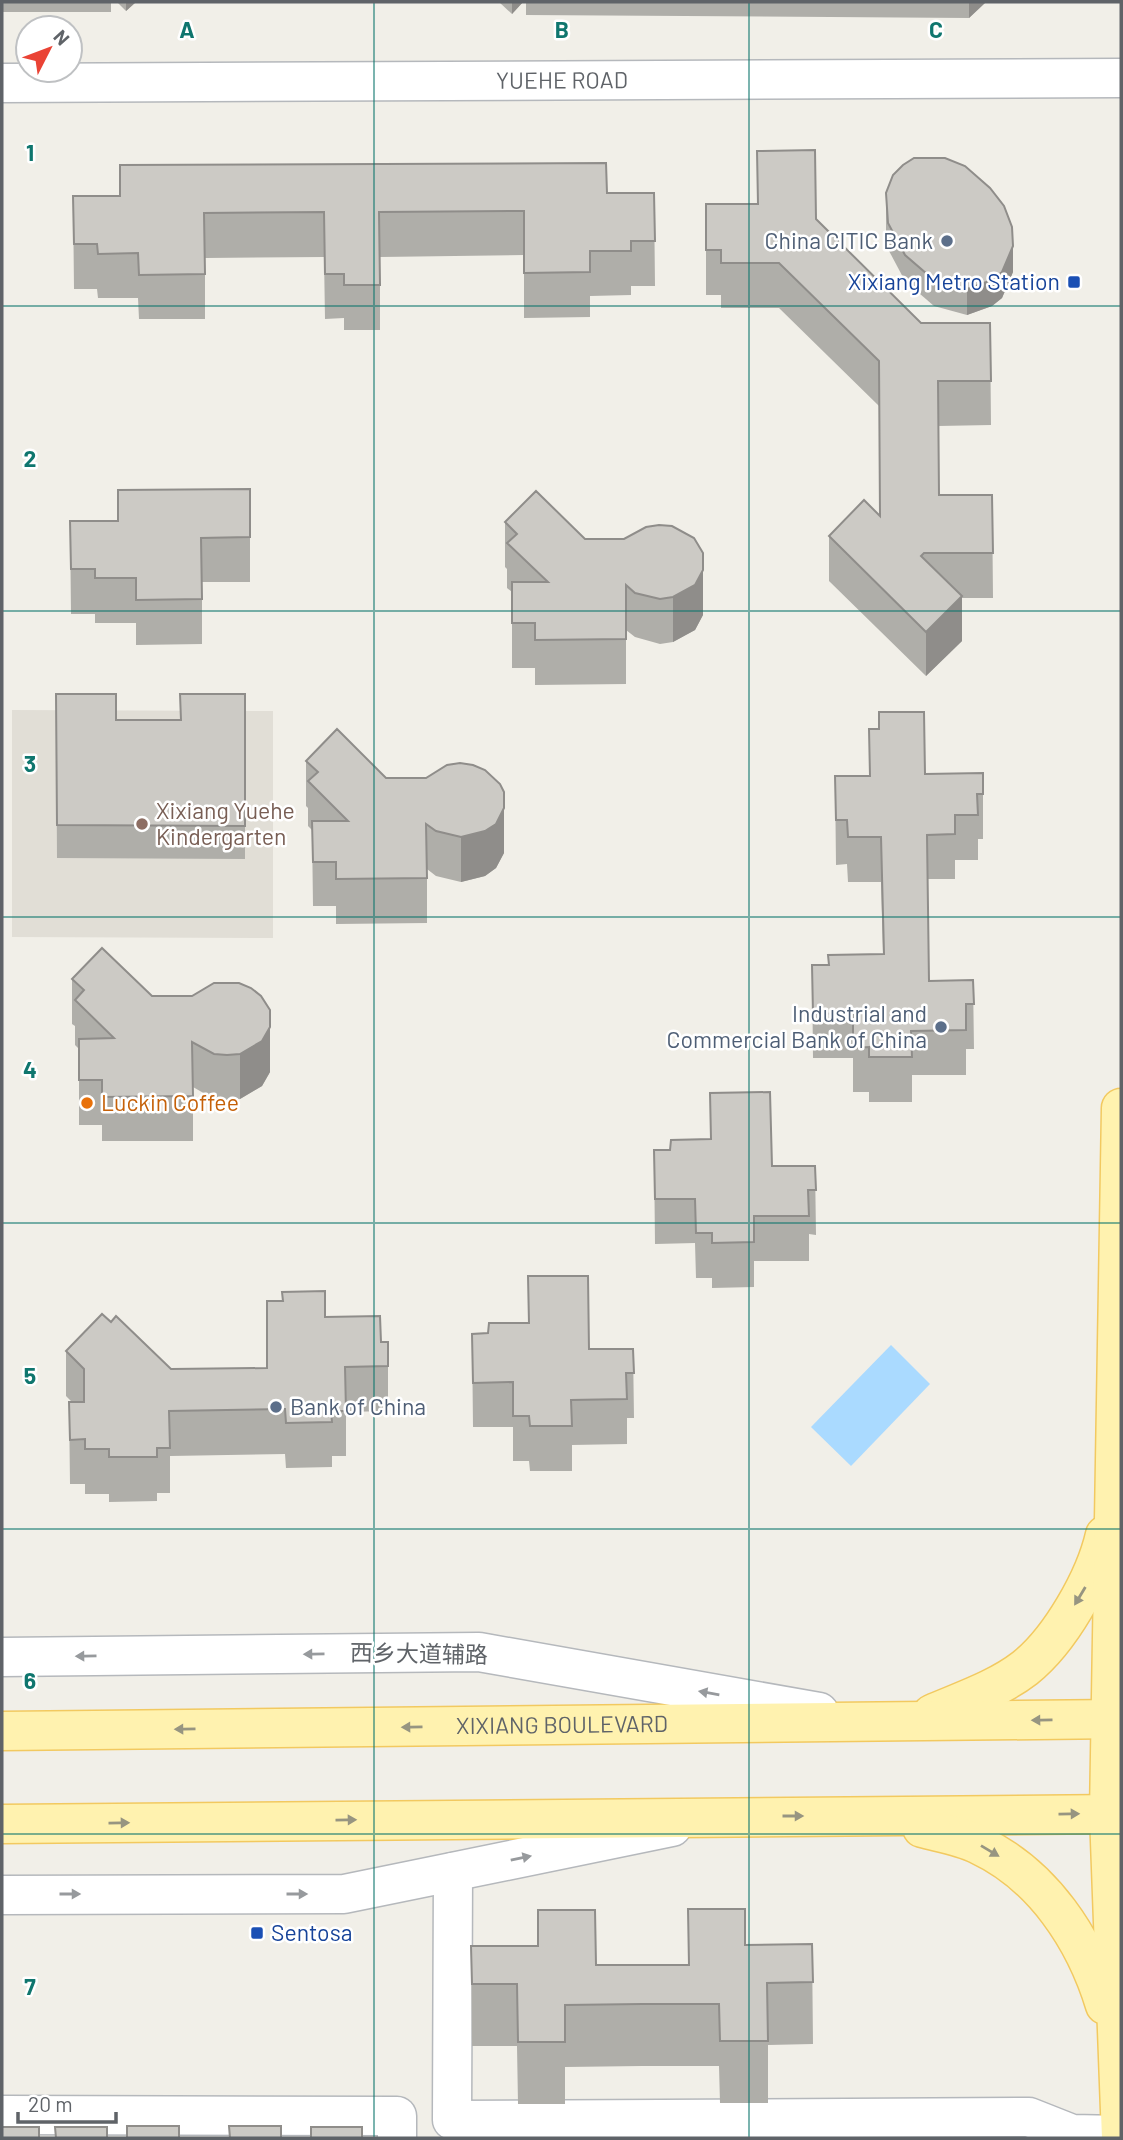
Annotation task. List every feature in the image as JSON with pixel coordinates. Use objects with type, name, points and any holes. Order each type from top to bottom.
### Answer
[{"type":"main road","points":[[1121,1108],[1115,1485],[1116,2044],[1121,2137]]},
{"type":"main road","points":[[917,1721],[990,1689],[1024,1669],[1050,1643],[1085,1587],[1103,1543],[1115,1485]]},
{"type":"main road","name":"XIXIANG BOULEVARD","points":[[2,1731],[1116,1719]]},
{"type":"main road","points":[[2,1824],[1115,1814]]},
{"type":"main road","points":[[879,1815],[978,1844],[1012,1864],[1040,1890],[1083,1947],[1099,1987],[1116,2044]]},
{"type":"street","name":"YUEHE ROAD","points":[[2,83],[1121,78]]},
{"type":"street","name":"西乡大道辅路","points":[[2,1657],[479,1652],[873,1722]]},
{"type":"street","points":[[2,1895],[344,1894],[724,1816]]},
{"type":"street","points":[[453,1872],[452,2120],[1029,2117],[1067,2136],[1121,2137]]},
{"type":"street","points":[[2,2115],[212,2127],[397,2116],[397,2138]]},
{"type":"shaded area","name":"Xixiang Yuehe Kindergarten","points":[[12,710],[273,711],[273,938],[12,937]]},
{"type":"water","points":[[891,1345],[930,1384],[851,1466],[811,1427]]},
{"type":"building","points":[[815,150],[816,219],[921,323],[990,323],[991,381],[938,381],[939,495],[992,495],[993,553],[924,553],[921,556],[962,596],[926,632],[829,536],[864,500],[880,516],[879,361],[779,263],[721,263],[721,250],[706,250],[706,204],[758,204],[757,151]]},
{"type":"building","name":"China CITIC Bank","points":[[914,158],[945,158],[965,166],[990,188],[1004,206],[1012,227],[1013,246],[1002,272],[992,280],[967,289],[934,280],[905,255],[888,223],[886,193],[893,175]]},
{"type":"building","points":[[606,163],[607,193],[654,193],[655,241],[631,241],[631,251],[590,251],[590,272],[524,273],[524,211],[379,212],[380,285],[344,285],[344,274],[325,274],[324,212],[204,213],[205,274],[139,275],[138,253],[98,254],[97,244],[74,244],[73,196],[120,196],[120,165]]},
{"type":"building","points":[[250,489],[250,537],[201,538],[202,599],[136,600],[136,578],[95,578],[95,569],[71,569],[70,521],[118,521],[118,490]]},
{"type":"building","points":[[536,491],[585,539],[624,539],[646,527],[672,526],[694,538],[703,553],[703,570],[695,585],[673,597],[660,599],[635,593],[626,585],[626,639],[535,640],[535,623],[512,623],[512,582],[548,582],[507,543],[517,534],[505,522]]},
{"type":"building","points":[[56,694],[116,694],[116,720],[181,720],[180,694],[245,694],[245,826],[57,825]]},
{"type":"building","points":[[879,712],[924,712],[925,774],[983,773],[983,794],[977,794],[978,815],[955,815],[955,834],[927,835],[929,981],[973,980],[974,1004],[966,1004],[966,1030],[911,1031],[912,1057],[869,1057],[869,1047],[853,1048],[853,1013],[813,1014],[812,965],[829,965],[828,955],[884,954],[881,837],[848,837],[847,820],[836,820],[835,776],[870,776],[869,729],[879,729]]},
{"type":"building","points":[[337,729],[386,778],[426,778],[447,765],[460,763],[485,770],[500,784],[504,792],[504,808],[496,824],[485,831],[461,837],[436,831],[426,824],[427,878],[336,879],[336,862],[313,862],[312,821],[348,821],[308,781],[318,772],[306,761]]},
{"type":"building","points":[[102,948],[152,996],[192,996],[214,983],[239,983],[251,988],[261,996],[270,1010],[270,1027],[262,1041],[240,1054],[214,1054],[192,1042],[193,1096],[102,1097],[102,1080],[79,1080],[79,1039],[114,1038],[75,1000],[84,990],[72,979]]},
{"type":"building","points":[[770,1092],[772,1166],[815,1166],[816,1190],[808,1190],[809,1216],[754,1216],[754,1242],[712,1243],[712,1233],[696,1233],[695,1199],[655,1199],[654,1150],[670,1150],[671,1140],[711,1139],[710,1093]]},
{"type":"building","points":[[528,1276],[588,1276],[589,1349],[633,1349],[634,1373],[626,1373],[627,1399],[571,1400],[572,1426],[530,1426],[529,1416],[513,1416],[513,1382],[473,1383],[472,1334],[488,1333],[489,1323],[529,1323]]},
{"type":"building","points":[[325,1291],[325,1317],[380,1316],[381,1342],[388,1342],[388,1366],[345,1367],[346,1411],[331,1411],[332,1422],[286,1423],[285,1409],[169,1411],[170,1448],[157,1448],[157,1457],[109,1457],[109,1449],[85,1449],[85,1439],[70,1440],[69,1402],[84,1402],[84,1369],[66,1351],[102,1314],[111,1322],[116,1316],[171,1369],[267,1368],[267,1301],[283,1301],[282,1292]]},
{"type":"building","points":[[688,1909],[745,1909],[745,1945],[812,1944],[813,1982],[767,1983],[768,2041],[720,2041],[719,2004],[642,2004],[565,2005],[565,2042],[518,2042],[517,1984],[472,1984],[471,1946],[538,1946],[538,1910],[595,1910],[596,1965],[689,1965]]},
{"type":"building","points":[[127,2126],[179,2126],[179,2138],[127,2138]]},
{"type":"building","points":[[229,2126],[281,2126],[281,2138],[230,2138]]},
{"type":"building","points":[[2,2127],[39,2127],[39,2138],[2,2138]]},
{"type":"building","points":[[55,2127],[107,2127],[107,2138],[56,2138]]},
{"type":"building","points":[[311,2127],[362,2127],[362,2138],[311,2138]]},
{"type":"place","name":"China CITIC Bank","points":[[947,241]]},
{"type":"place","name":"Xixiang Metro Station","points":[[1074,282]]},
{"type":"place","name":"Xixiang Yuehe Kindergarten","points":[[142,824]]},
{"type":"place","name":"Industrial and Commercial Bank of China","points":[[941,1027]]},
{"type":"place","name":"Luckin Coffee","points":[[87,1103]]},
{"type":"place","name":"Bank of China","points":[[276,1407]]},
{"type":"place","name":"Sentosa","points":[[257,1933]]}]
